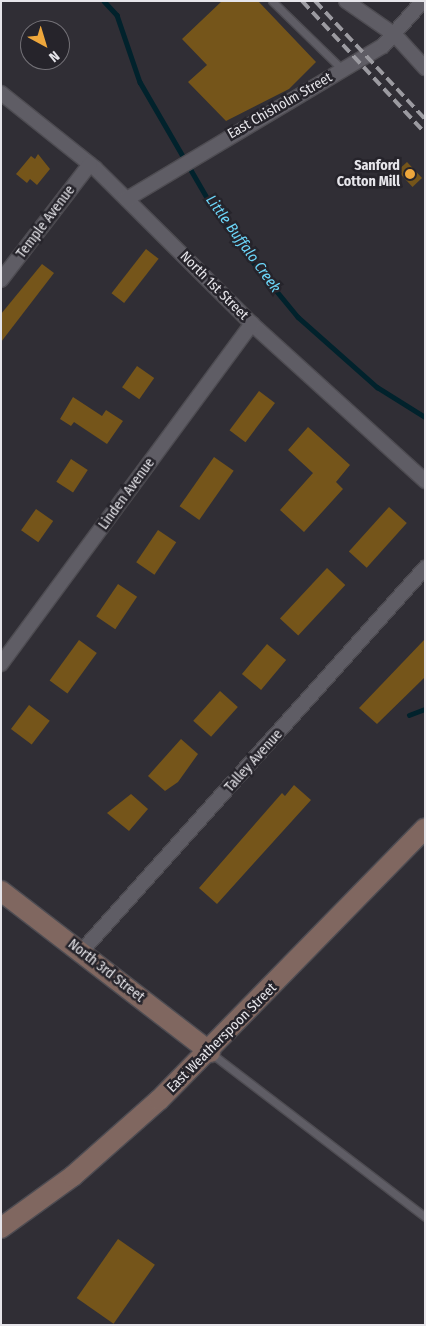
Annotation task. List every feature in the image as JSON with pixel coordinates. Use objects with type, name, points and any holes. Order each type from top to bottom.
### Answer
[{"type":"street","points":[[346,1],[395,35],[425,68]]},
{"type":"street","name":"East Chisholm Street","points":[[127,199],[195,154],[343,70],[395,35],[423,1]]},
{"type":"street","name":"North 1st Street","points":[[1,92],[90,164],[252,324],[425,481]]},
{"type":"street","name":"Temple Avenue","points":[[1,280],[90,164]]},
{"type":"street","name":"Linden Avenue","points":[[1,664],[252,324]]},
{"type":"street","name":"Talley Avenue","points":[[81,952],[425,568]]},
{"type":"street","name":"East Weatherspoon Street","points":[[1,1228],[73,1176],[210,1052],[425,828]]},
{"type":"street","name":"North 3rd Street","points":[[1,891],[210,1052]]},
{"type":"lane","points":[[272,1],[343,70]]},
{"type":"lane","points":[[210,1052],[425,1218]]},
{"type":"building","points":[[222,1],[258,1],[316,62],[289,89],[226,121],[188,82],[207,65],[182,39]]},
{"type":"building","points":[[38,154],[50,169],[37,185],[30,179],[27,183],[16,174],[31,156],[35,159]]},
{"type":"building","name":"Sanford Cotton Mill","points":[[407,162],[422,178],[412,187],[397,171]]},
{"type":"building","points":[[146,249],[159,259],[124,303],[112,293]]},
{"type":"building","points":[[42,264],[54,273],[1,342],[1,314]]},
{"type":"building","points":[[137,366],[154,378],[139,399],[122,387]]},
{"type":"building","points":[[259,391],[275,403],[245,442],[230,430]]},
{"type":"building","points":[[73,397],[102,416],[106,410],[123,421],[107,444],[74,422],[71,426],[60,419]]},
{"type":"building","points":[[308,427],[350,465],[336,482],[343,489],[304,532],[280,510],[313,473],[288,450]]},
{"type":"building","points":[[214,457],[234,471],[199,520],[180,506]]},
{"type":"building","points":[[71,459],[88,470],[73,493],[56,482]]},
{"type":"building","points":[[389,507],[407,523],[367,568],[349,552]]},
{"type":"building","points":[[36,509],[53,521],[38,542],[21,530]]},
{"type":"building","points":[[158,530],[176,542],[154,575],[136,562]]},
{"type":"building","points":[[327,568],[345,585],[298,636],[280,618]]},
{"type":"building","points":[[118,584],[137,597],[115,629],[96,616]]},
{"type":"building","points":[[425,639],[425,677],[377,724],[359,708]]},
{"type":"building","points":[[79,640],[97,653],[67,693],[50,680]]},
{"type":"building","points":[[267,644],[286,660],[261,690],[242,674]]},
{"type":"building","points":[[220,691],[238,707],[211,737],[193,721]]},
{"type":"building","points":[[29,705],[50,721],[32,745],[11,729]]},
{"type":"building","points":[[181,739],[198,754],[178,782],[165,791],[148,776]]},
{"type":"building","points":[[294,785],[311,800],[217,904],[199,888],[282,793],[285,796]]},
{"type":"building","points":[[131,794],[148,809],[129,831],[107,813]]},
{"type":"building","points":[[118,1239],[155,1265],[114,1324],[77,1298]]},
{"type":"waterway","name":"Little Buffalo Creek","points":[[104,1],[117,15],[140,82],[212,206],[256,266],[298,317],[377,387],[425,417]]},
{"type":"waterway","points":[[409,715],[425,709]]},
{"type":"railway","points":[[302,1],[425,133]]},
{"type":"railway","points":[[315,1],[425,119]]},
{"type":"place","name":"Sanford Cotton Mill","points":[[410,174]]}]
